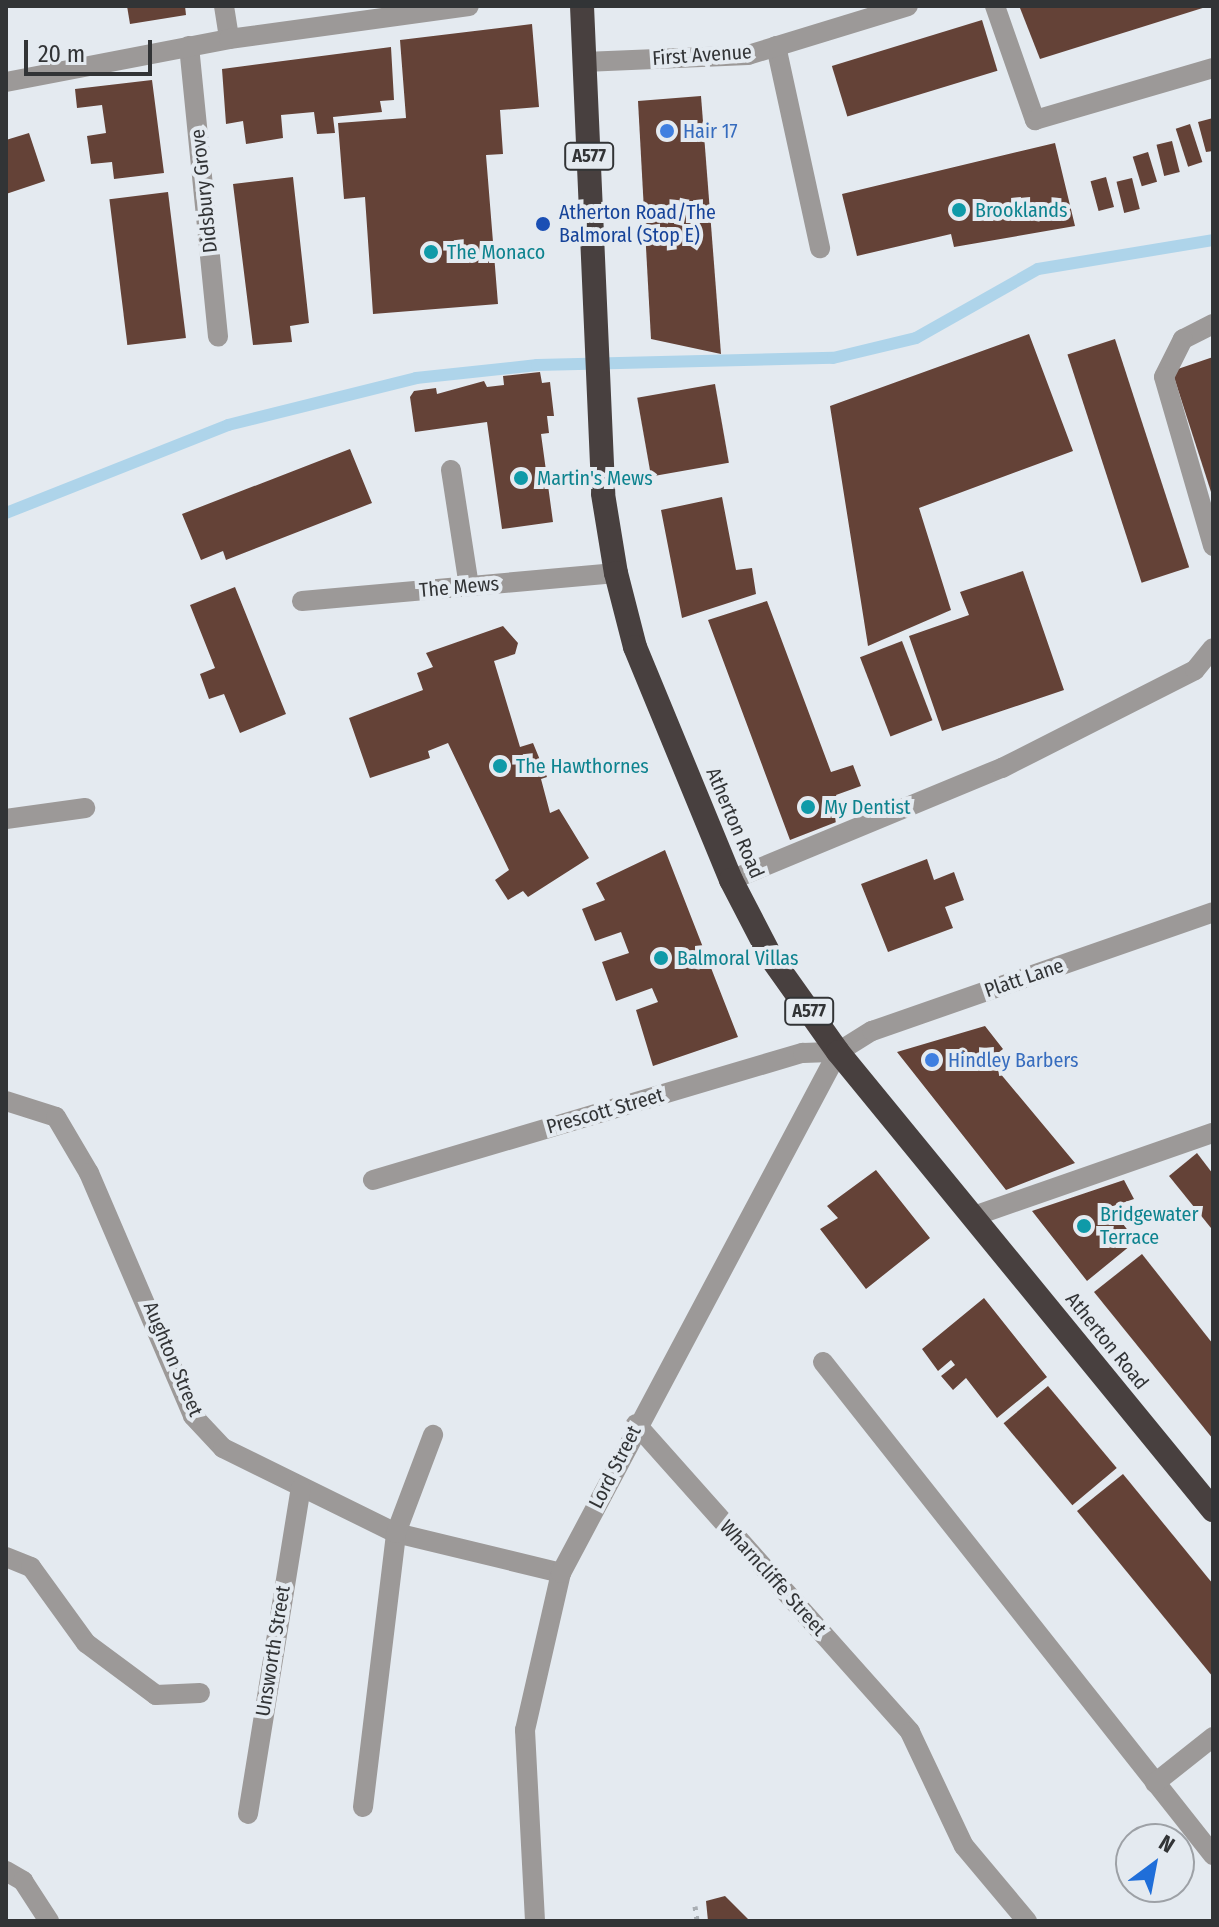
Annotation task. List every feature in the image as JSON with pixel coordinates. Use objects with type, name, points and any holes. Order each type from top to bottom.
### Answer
[{"type":"highway","name":"Atherton Road","points":[[582,6],[603,494],[616,573],[635,647],[731,880],[772,959],[838,1052],[1213,1510]]},
{"type":"street","points":[[224,6],[229,39]]},
{"type":"street","points":[[6,82],[229,39],[469,6]]},
{"type":"street","name":"First Avenue","points":[[584,62],[748,55],[908,6]]},
{"type":"street","points":[[995,6],[1035,120],[1213,68]]},
{"type":"street","name":"Didsbury Grove","points":[[189,46],[218,337]]},
{"type":"street","points":[[776,46],[820,248]]},
{"type":"street","points":[[1213,324],[1183,339],[1164,377],[1213,546]]},
{"type":"street","points":[[451,470],[469,586]]},
{"type":"street","name":"The Mews","points":[[302,601],[616,573]]},
{"type":"street","points":[[731,880],[1002,768],[1195,670],[1213,648]]},
{"type":"street","points":[[6,819],[85,808]]},
{"type":"street","name":"Platt Lane","points":[[838,1052],[872,1031],[1213,912]]},
{"type":"street","name":"Prescott Street","points":[[373,1180],[803,1053],[838,1052]]},
{"type":"street","name":"Lord Street","points":[[535,1921],[525,1730],[561,1573],[636,1424],[838,1052]]},
{"type":"street","name":"Aughton Street","points":[[6,1101],[56,1117],[89,1173],[193,1416],[223,1448],[396,1533],[561,1573]]},
{"type":"street","points":[[974,1216],[1213,1133]]},
{"type":"street","points":[[823,1362],[1213,1855]]},
{"type":"street","name":"Wharncliffe Street","points":[[636,1424],[910,1732],[964,1846],[1027,1921]]},
{"type":"street","points":[[363,1807],[396,1533],[433,1435]]},
{"type":"street","name":"Unsworth Street","points":[[248,1814],[301,1488]]},
{"type":"street","points":[[6,1557],[31,1567],[86,1643],[156,1695],[200,1693]]},
{"type":"street","points":[[1155,1783],[1213,1737]]},
{"type":"street","points":[[6,1871],[23,1881],[49,1921]]},
{"type":"path","points":[[695,1906],[697,1921]]},
{"type":"building","points":[[127,6],[185,6],[186,15],[130,24]]},
{"type":"building","points":[[1028,6],[1209,6],[1040,59],[1020,8]]},
{"type":"building","points":[[982,20],[997,71],[847,117],[832,66]]},
{"type":"building","name":"The Monaco","points":[[532,24],[539,107],[500,110],[503,154],[486,155],[498,304],[373,314],[365,197],[344,199],[338,123],[406,118],[400,40]]},
{"type":"building","points":[[391,47],[394,100],[380,101],[382,112],[333,117],[335,133],[317,134],[314,112],[281,115],[283,138],[246,144],[243,121],[226,124],[222,69]]},
{"type":"building","points":[[152,80],[164,173],[114,179],[112,162],[91,164],[87,136],[106,133],[102,105],[77,108],[75,89]]},
{"type":"building","points":[[701,96],[721,354],[651,339],[638,101]]},
{"type":"building","points":[[1213,118],[1213,151],[1206,152],[1198,122]]},
{"type":"building","points":[[1190,124],[1202,162],[1188,167],[1176,129]]},
{"type":"building","points":[[29,133],[45,181],[6,194],[6,140]]},
{"type":"building","points":[[1172,141],[1180,172],[1164,176],[1156,145]]},
{"type":"building","name":"Brooklands","points":[[1055,143],[1075,226],[954,247],[951,234],[857,256],[842,194]]},
{"type":"building","points":[[1148,152],[1157,182],[1142,186],[1133,157]]},
{"type":"building","points":[[293,177],[309,323],[290,326],[292,342],[253,345],[233,184]]},
{"type":"building","points":[[1106,177],[1114,207],[1099,211],[1091,181]]},
{"type":"building","points":[[1132,178],[1140,209],[1124,213],[1116,182]]},
{"type":"building","points":[[168,192],[186,338],[127,345],[109,199]]},
{"type":"building","points":[[1029,334],[1073,451],[919,508],[951,610],[868,646],[830,406]]},
{"type":"building","points":[[1115,339],[1189,567],[1142,583],[1067,354]]},
{"type":"building","points":[[1213,357],[1213,495],[1212,495],[1172,371]]},
{"type":"building","name":"Martin's Mews","points":[[540,372],[542,383],[550,382],[554,416],[547,416],[549,433],[541,434],[553,522],[502,529],[487,422],[415,432],[410,397],[414,391],[436,388],[437,394],[484,381],[487,387],[504,385],[503,376]]},
{"type":"building","points":[[715,384],[729,463],[651,477],[637,398]]},
{"type":"building","points":[[350,449],[372,503],[226,560],[223,551],[201,560],[182,514]]},
{"type":"building","points":[[722,497],[736,570],[752,568],[756,594],[682,618],[661,510]]},
{"type":"building","points":[[1023,571],[1064,690],[942,731],[909,636],[969,615],[960,592]]},
{"type":"building","points":[[235,587],[286,714],[240,733],[224,694],[209,699],[200,674],[215,668],[190,605]]},
{"type":"building","points":[[767,601],[831,772],[853,765],[861,786],[836,795],[844,819],[790,840],[708,620]]},
{"type":"building","name":"The Hawthornes","points":[[503,626],[518,643],[515,654],[494,661],[520,747],[533,743],[547,777],[541,779],[550,813],[559,809],[589,858],[528,897],[523,891],[508,900],[495,880],[509,870],[448,743],[428,751],[430,758],[370,778],[349,718],[423,690],[417,673],[433,667],[426,653]]},
{"type":"building","points":[[902,641],[932,720],[890,736],[860,657]]},
{"type":"building","name":"Balmoral Villas","points":[[665,850],[738,1037],[653,1066],[636,1010],[658,1002],[652,988],[616,1001],[602,962],[629,953],[621,932],[595,941],[582,909],[605,900],[596,883]]},
{"type":"building","points":[[927,859],[934,880],[954,872],[964,900],[945,907],[953,928],[888,952],[861,884]]},
{"type":"building","points":[[985,1026],[1003,1049],[989,1060],[1075,1163],[1006,1190],[897,1052]]},
{"type":"building","points":[[1197,1153],[1213,1174],[1211,1228],[1169,1176]]},
{"type":"building","points":[[876,1170],[930,1238],[866,1289],[820,1229],[838,1218],[827,1206]]},
{"type":"building","name":"Bridgewater Terrace","points":[[1124,1180],[1134,1199],[1110,1207],[1136,1241],[1087,1281],[1032,1211]]},
{"type":"building","points":[[1142,1254],[1213,1344],[1213,1439],[1094,1292]]},
{"type":"building","points":[[984,1298],[1047,1377],[997,1418],[966,1378],[953,1390],[941,1376],[955,1365],[951,1360],[938,1371],[922,1349]]},
{"type":"building","points":[[1048,1386],[1117,1468],[1072,1505],[1004,1423]]},
{"type":"building","points":[[1123,1474],[1213,1584],[1213,1677],[1077,1511]]},
{"type":"building","points":[[725,1896],[750,1921],[708,1921],[706,1901]]},
{"type":"waterway","points":[[6,513],[228,425],[416,378],[537,365],[833,358],[916,338],[1038,269],[1213,240]]},
{"type":"place","name":"Hair 17","points":[[667,131]]},
{"type":"place","name":"Brooklands","points":[[959,210]]},
{"type":"place","name":"Atherton Road/The Balmoral (Stop E)","points":[[543,224]]},
{"type":"place","name":"The Monaco","points":[[431,252]]},
{"type":"place","name":"Martin's Mews","points":[[521,478]]},
{"type":"place","name":"The Hawthornes","points":[[500,766]]},
{"type":"place","name":"My Dentist","points":[[808,807]]},
{"type":"place","name":"Balmoral Villas","points":[[661,958]]},
{"type":"place","name":"Hindley Barbers","points":[[932,1060]]},
{"type":"place","name":"Bridgewater Terrace","points":[[1084,1226]]}]
